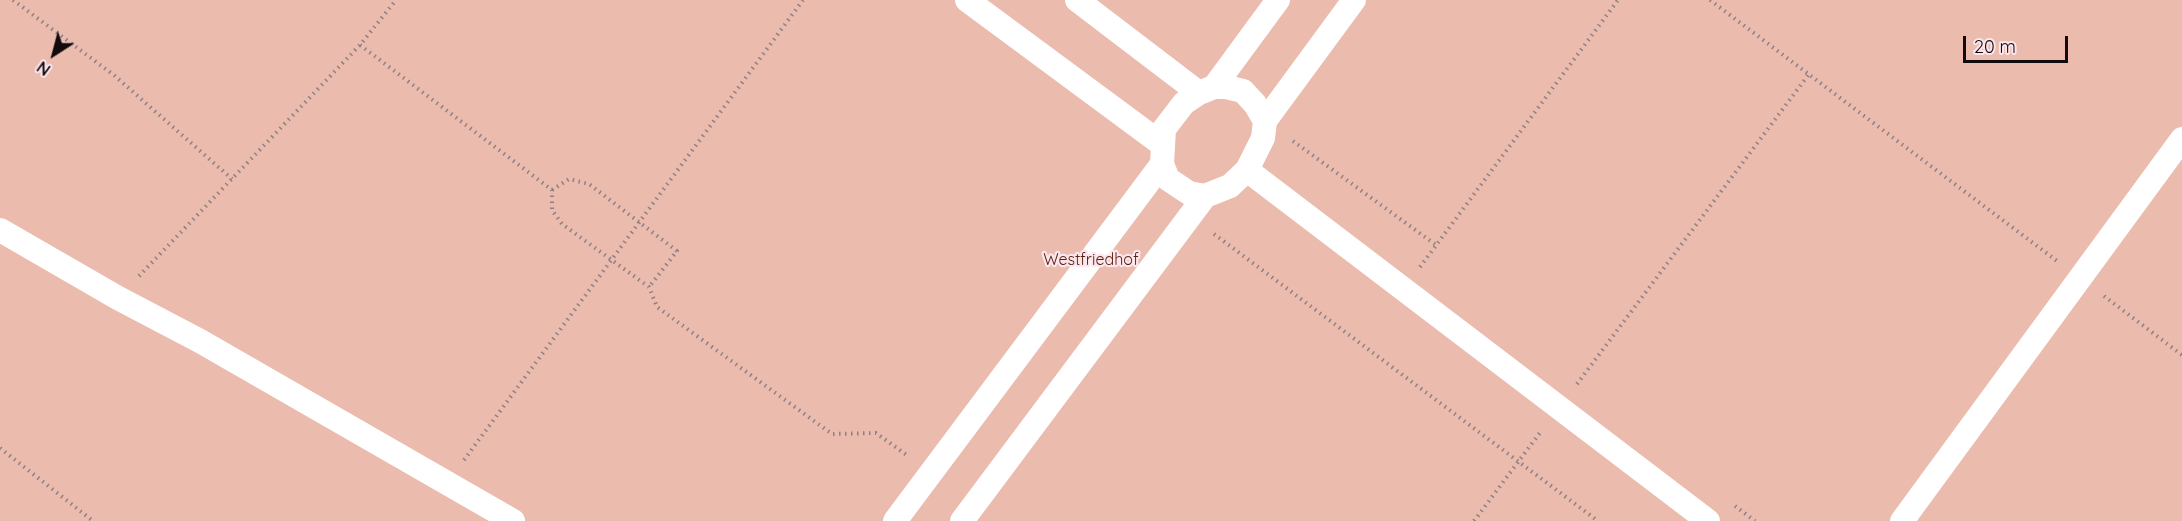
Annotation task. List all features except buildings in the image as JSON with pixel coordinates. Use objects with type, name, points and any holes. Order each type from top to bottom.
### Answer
[{"type":"street","points":[[967,0],[1163,154]]},
{"type":"street","points":[[1077,0],[1207,90],[1243,91],[1255,104],[1265,121]]},
{"type":"street","points":[[1205,196],[1189,193],[1168,179],[1163,154],[1164,129],[1174,114],[1207,90],[1278,0]]},
{"type":"street","points":[[962,521],[1205,196],[1230,186],[1247,170],[1263,138],[1265,121],[1354,0]]},
{"type":"street","points":[[1902,521],[2182,139]]},
{"type":"street","points":[[894,521],[1163,154]]},
{"type":"street","points":[[1247,170],[1708,521]]},
{"type":"street","points":[[0,230],[118,298],[200,340],[513,521]]},
{"type":"path","points":[[13,0],[115,76],[232,179]]},
{"type":"path","points":[[118,298],[360,45],[396,0]]},
{"type":"path","points":[[447,482],[803,0]]},
{"type":"path","points":[[1403,289],[1618,0]]},
{"type":"path","points":[[1710,0],[2182,355]]},
{"type":"path","points":[[360,45],[552,190]]},
{"type":"path","points":[[1474,521],[1809,74]]},
{"type":"path","points":[[1265,121],[1436,245]]},
{"type":"path","points":[[552,190],[569,179],[590,184],[677,251],[649,287]]},
{"type":"path","points":[[552,190],[552,210],[562,224],[649,287],[657,307],[832,435],[876,433]]},
{"type":"path","points":[[1190,216],[1598,521]]},
{"type":"path","points":[[0,448],[93,521]]},
{"type":"green space","name":"Westfriedhof","points":[[0,0],[2182,0],[2182,521],[0,521]]}]
